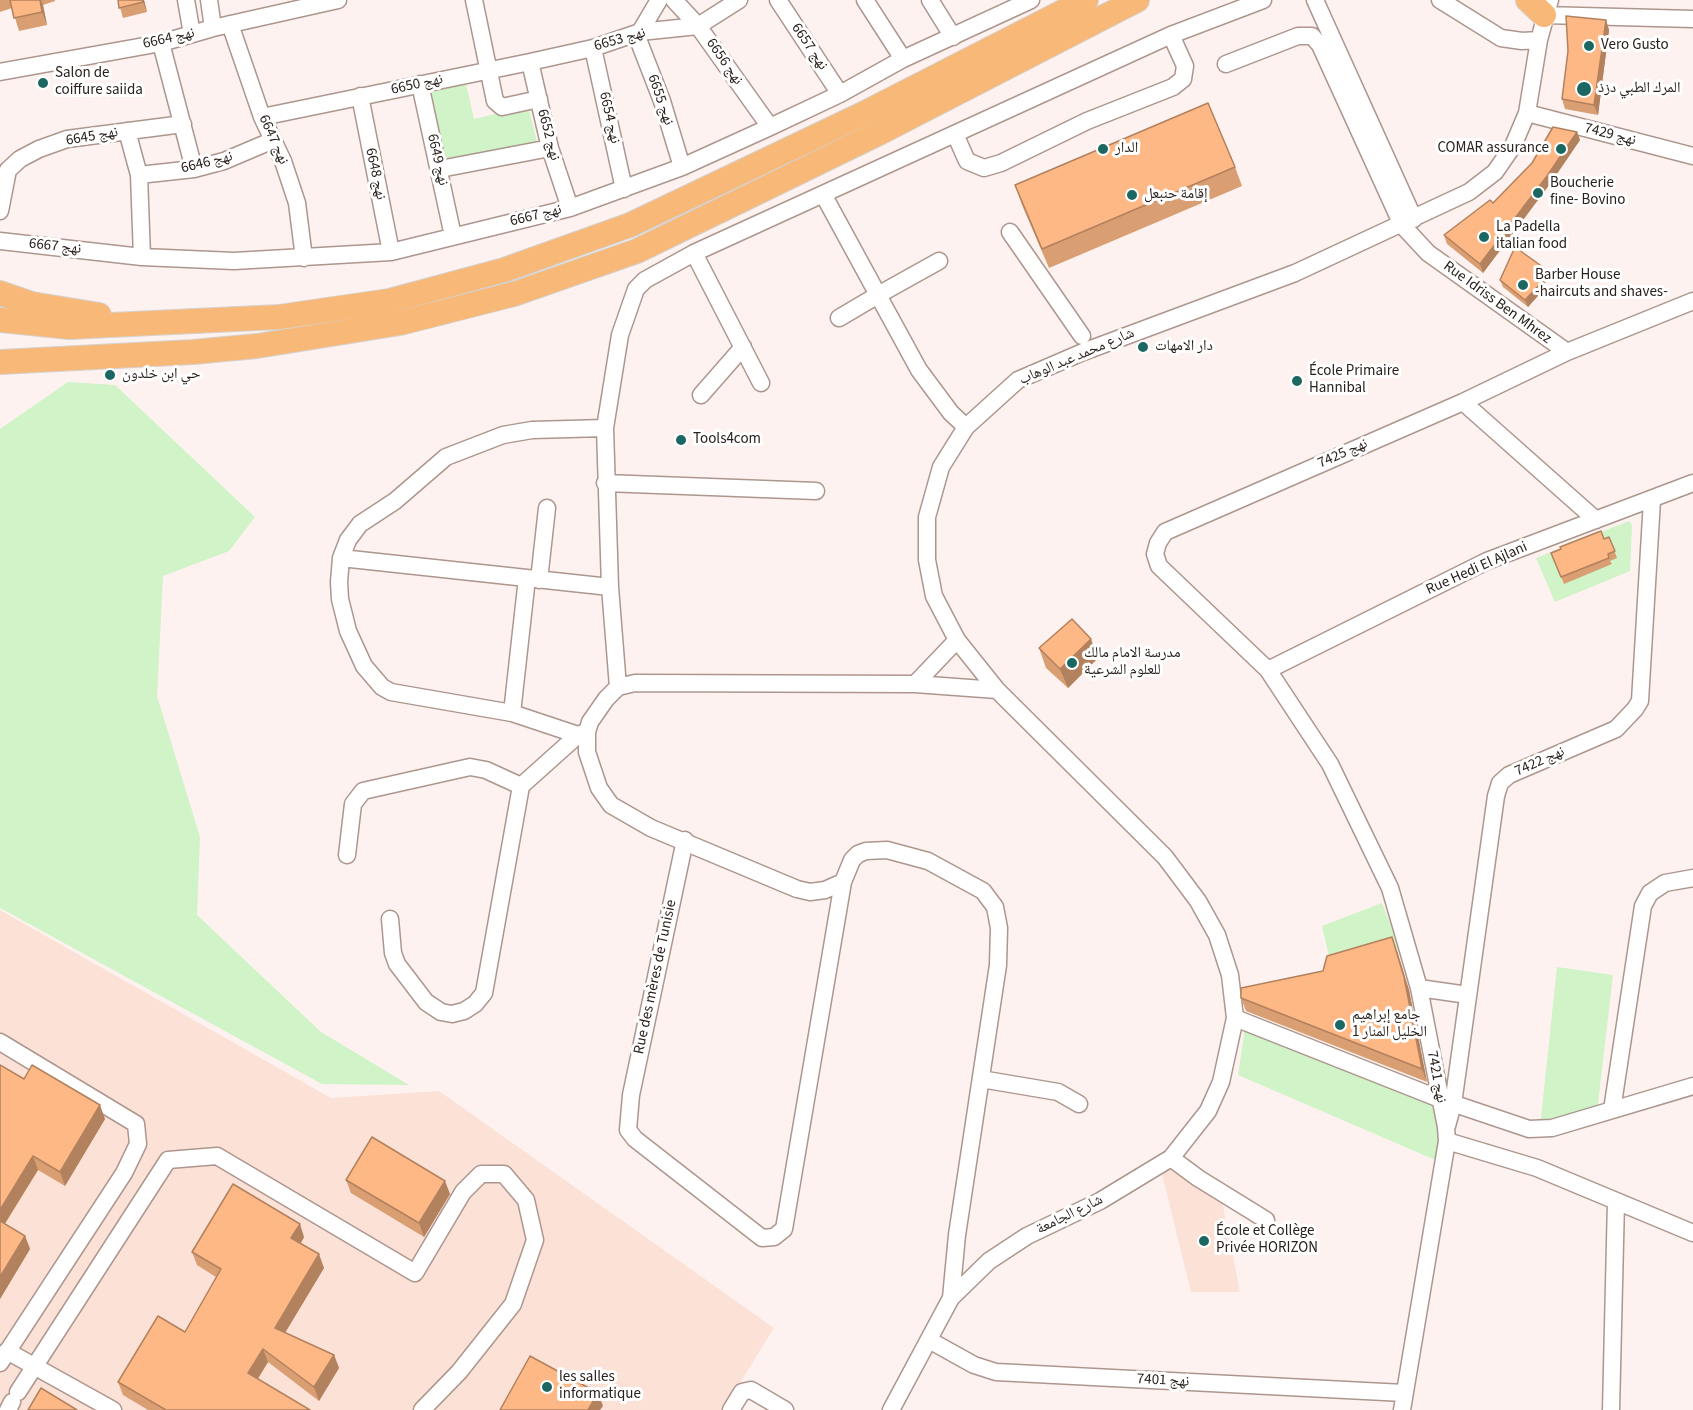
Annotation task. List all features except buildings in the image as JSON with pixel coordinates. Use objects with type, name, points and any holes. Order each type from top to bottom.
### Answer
[{"type":"highway","points":[[0,320],[69,327],[279,317],[389,301],[514,266],[630,225],[865,113],[1086,0]]},
{"type":"highway","points":[[0,362],[193,352],[257,346],[400,323],[514,294],[637,251],[879,133],[1137,0]]},
{"type":"highway","points":[[0,293],[32,304],[117,317],[145,325]]},
{"type":"street","points":[[186,0],[192,34]]},
{"type":"street","name":"نهج 6647","points":[[209,0],[271,141],[283,160],[297,203],[304,258]]},
{"type":"street","name":"نهج 6664","points":[[0,72],[161,43],[222,26],[273,6],[338,0]]},
{"type":"street","points":[[474,0],[495,101],[502,107],[539,99]]},
{"type":"street","points":[[638,33],[659,0]]},
{"type":"street","name":"نهج 6656","points":[[674,0],[698,26],[770,127]]},
{"type":"street","name":"نهج 6653","points":[[530,62],[593,48],[638,33],[698,26],[739,0]]},
{"type":"street","name":"نهج 6657","points":[[778,0],[840,94]]},
{"type":"street","points":[[865,0],[903,59]]},
{"type":"street","points":[[930,0],[953,37]]},
{"type":"street","name":"نهج 6667","points":[[1,237],[142,256],[234,261],[391,252],[570,208],[682,167],[840,94],[903,59],[953,37],[1003,6],[1031,0]]},
{"type":"street","points":[[618,687],[610,587],[605,428],[620,335],[630,300],[645,280],[694,253],[1172,35],[1263,0]]},
{"type":"street","points":[[1316,0],[1408,222]]},
{"type":"street","points":[[1440,0],[1501,38],[1522,41],[1539,40]]},
{"type":"street","points":[[1541,4],[1693,19]]},
{"type":"street","name":"شارع محمد عبد الوهاب","points":[[1235,1018],[1230,975],[1217,935],[1198,901],[1165,857],[997,690],[957,640],[934,596],[927,560],[927,517],[941,467],[966,427],[1018,380],[1083,352],[1294,273],[1469,192],[1495,172],[1513,146],[1527,113],[1539,40],[1541,4]]},
{"type":"street","name":"نهج 6655","points":[[638,33],[662,100],[682,167]]},
{"type":"street","points":[[955,134],[967,161],[984,168],[1001,163],[1087,121],[1173,87],[1183,79],[1185,66],[1172,35]]},
{"type":"street","points":[[1226,64],[1298,36],[1312,36],[1320,45],[1408,222]]},
{"type":"street","points":[[161,43],[194,169]]},
{"type":"street","name":"نهج 6654","points":[[593,48],[624,189]]},
{"type":"street","name":"نهج 6650","points":[[262,117],[530,62]]},
{"type":"street","name":"نهج 6652","points":[[530,62],[550,148],[570,208]]},
{"type":"street","name":"نهج 6649","points":[[420,84],[453,236]]},
{"type":"street","name":"نهج 6648","points":[[360,96],[391,252]]},
{"type":"street","name":"نهج 7429","points":[[1527,113],[1693,156]]},
{"type":"street","name":"نهج 6645","points":[[4,170],[20,159],[67,139],[183,124]]},
{"type":"street","points":[[127,131],[139,174],[142,256]]},
{"type":"street","name":"نهج 6646","points":[[139,174],[194,169],[224,161],[271,141]]},
{"type":"street","points":[[440,169],[550,148]]},
{"type":"street","points":[[0,211],[4,170]]},
{"type":"street","points":[[823,194],[919,370],[951,413],[966,427]]},
{"type":"street","name":"Rue Idriss Ben Mhrez","points":[[1408,222],[1428,254],[1566,352]]},
{"type":"street","points":[[1010,232],[1082,336]]},
{"type":"street","points":[[694,253],[761,383]]},
{"type":"street","points":[[839,318],[939,261]]},
{"type":"street","name":"نهج 7425","points":[[1268,670],[1159,566],[1155,554],[1165,532],[1463,402],[1566,352],[1693,301]]},
{"type":"street","points":[[700,395],[743,347]]},
{"type":"street","points":[[1463,402],[1596,520]]},
{"type":"street","points":[[582,733],[512,712],[391,692],[382,687],[364,666],[348,631],[340,599],[341,558],[348,540],[360,524],[395,501],[446,458],[513,433],[532,430],[605,428]]},
{"type":"street","points":[[605,483],[816,491]]},
{"type":"street","name":"Rue Hedi El Ajlani","points":[[1268,670],[1487,561],[1693,483]]},
{"type":"street","name":"نهج 7422","points":[[1447,1134],[1447,1102],[1468,995],[1496,796],[1500,783],[1509,775],[1616,729],[1629,718],[1640,700],[1652,500]]},
{"type":"street","points":[[512,712],[547,508]]},
{"type":"street","points":[[341,558],[610,587]]},
{"type":"street","points":[[915,684],[957,640]]},
{"type":"street","name":"نهج 7421","points":[[1268,670],[1330,764],[1390,888],[1419,988],[1447,1102]]},
{"type":"street","points":[[390,919],[393,953],[397,964],[426,1002],[441,1012],[452,1014],[464,1011],[475,1004],[484,993],[521,786],[582,733],[606,699],[618,687],[659,682],[915,684],[997,690]]},
{"type":"street","points":[[582,733],[599,788],[611,805],[630,818],[797,889],[810,892],[825,890],[843,882],[852,860],[858,854],[866,851],[887,850],[928,861],[984,891],[995,907],[999,928],[998,965],[957,1235],[951,1298]]},
{"type":"street","points":[[346,855],[353,804],[363,791],[470,767],[486,770],[521,786]]},
{"type":"street","name":"Rue des mères de Tunisie","points":[[685,840],[628,1113],[628,1130],[635,1138],[762,1238],[774,1237],[784,1229],[843,882]]},
{"type":"street","points":[[1612,1110],[1643,906],[1650,893],[1665,883],[1693,878]]},
{"type":"street","points":[[1419,988],[1468,995]]},
{"type":"street","points":[[1235,1018],[1447,1102],[1529,1129],[1552,1128],[1693,1086]]},
{"type":"street","name":"شارع الجامعة","points":[[891,1410],[951,1298],[989,1261],[1027,1236],[1100,1201],[1171,1158],[1208,1111],[1228,1059],[1235,1018]]},
{"type":"street","points":[[0,1042],[136,1124],[138,1144],[124,1173],[4,1357],[34,1365],[113,1410]]},
{"type":"street","points":[[981,1079],[1052,1090],[1079,1104]]},
{"type":"street","points":[[1402,1410],[1447,1134],[1693,1233]]},
{"type":"street","points":[[13,1401],[34,1365],[168,1160],[217,1156],[415,1274],[463,1192],[480,1174],[504,1174],[526,1200],[535,1240],[513,1304],[459,1372],[422,1410]]},
{"type":"street","points":[[1171,1158],[1198,1178],[1266,1220]]},
{"type":"street","points":[[1611,1410],[1616,1201]]},
{"type":"street","name":"نهج 7401","points":[[929,1340],[974,1365],[996,1372],[1404,1393]]},
{"type":"street","points":[[731,1410],[742,1392],[751,1390],[786,1410]]},
{"type":"shaded area","points":[[0,910],[331,1098],[439,1091],[774,1328],[723,1410],[0,1410]]},
{"type":"shaded area","name":"École et Collège Privée HORIZON","points":[[1178,1164],[1220,1191],[1240,1292],[1191,1292],[1162,1174]]},
{"type":"green space","points":[[466,84],[474,119],[528,106],[537,142],[445,160],[429,91]]},
{"type":"green space","points":[[68,382],[115,385],[255,517],[229,551],[163,576],[157,696],[200,837],[197,915],[321,1032],[409,1085],[322,1084],[0,908],[0,429]]},
{"type":"green space","points":[[1629,521],[1632,525],[1630,571],[1555,602],[1536,558]]},
{"type":"green space","points":[[1382,903],[1400,949],[1332,969],[1322,926]]},
{"type":"green space","points":[[1557,967],[1613,975],[1597,1112],[1540,1127]]},
{"type":"green space","points":[[1246,1021],[1435,1096],[1442,1133],[1440,1162],[1238,1075]]},
{"type":"place","name":"Vero Gusto","points":[[1589,46]]},
{"type":"place","name":"Salon de coiffure saiida","points":[[43,83]]},
{"type":"place","name":"المرك الطبي دزذ","points":[[1584,89]]},
{"type":"place","name":"الدار","points":[[1103,149]]},
{"type":"place","name":"COMAR assurance","points":[[1561,149]]},
{"type":"place","name":"Boucherie fine- Bovino","points":[[1538,193]]},
{"type":"place","name":"إقامة حنبعل","points":[[1132,195]]},
{"type":"place","name":"La Padella italian food","points":[[1484,237]]},
{"type":"place","name":"Barber House -haircuts and shaves-","points":[[1523,285]]},
{"type":"place","name":"دار الامهات","points":[[1143,347]]},
{"type":"place","name":"حي ابن خلدون","points":[[110,375]]},
{"type":"place","name":"École Primaire Hannibal","points":[[1297,381]]},
{"type":"place","name":"Tools4com","points":[[681,440]]},
{"type":"place","name":"مدرسة الامام مالك للعلوم الشرعية","points":[[1072,663]]},
{"type":"place","name":"جامع إبراهيم الخليل المنار 1","points":[[1340,1025]]},
{"type":"place","name":"École et Collège Privée HORIZON","points":[[1204,1241]]},
{"type":"place","name":"les salles informatique","points":[[547,1387]]}]
